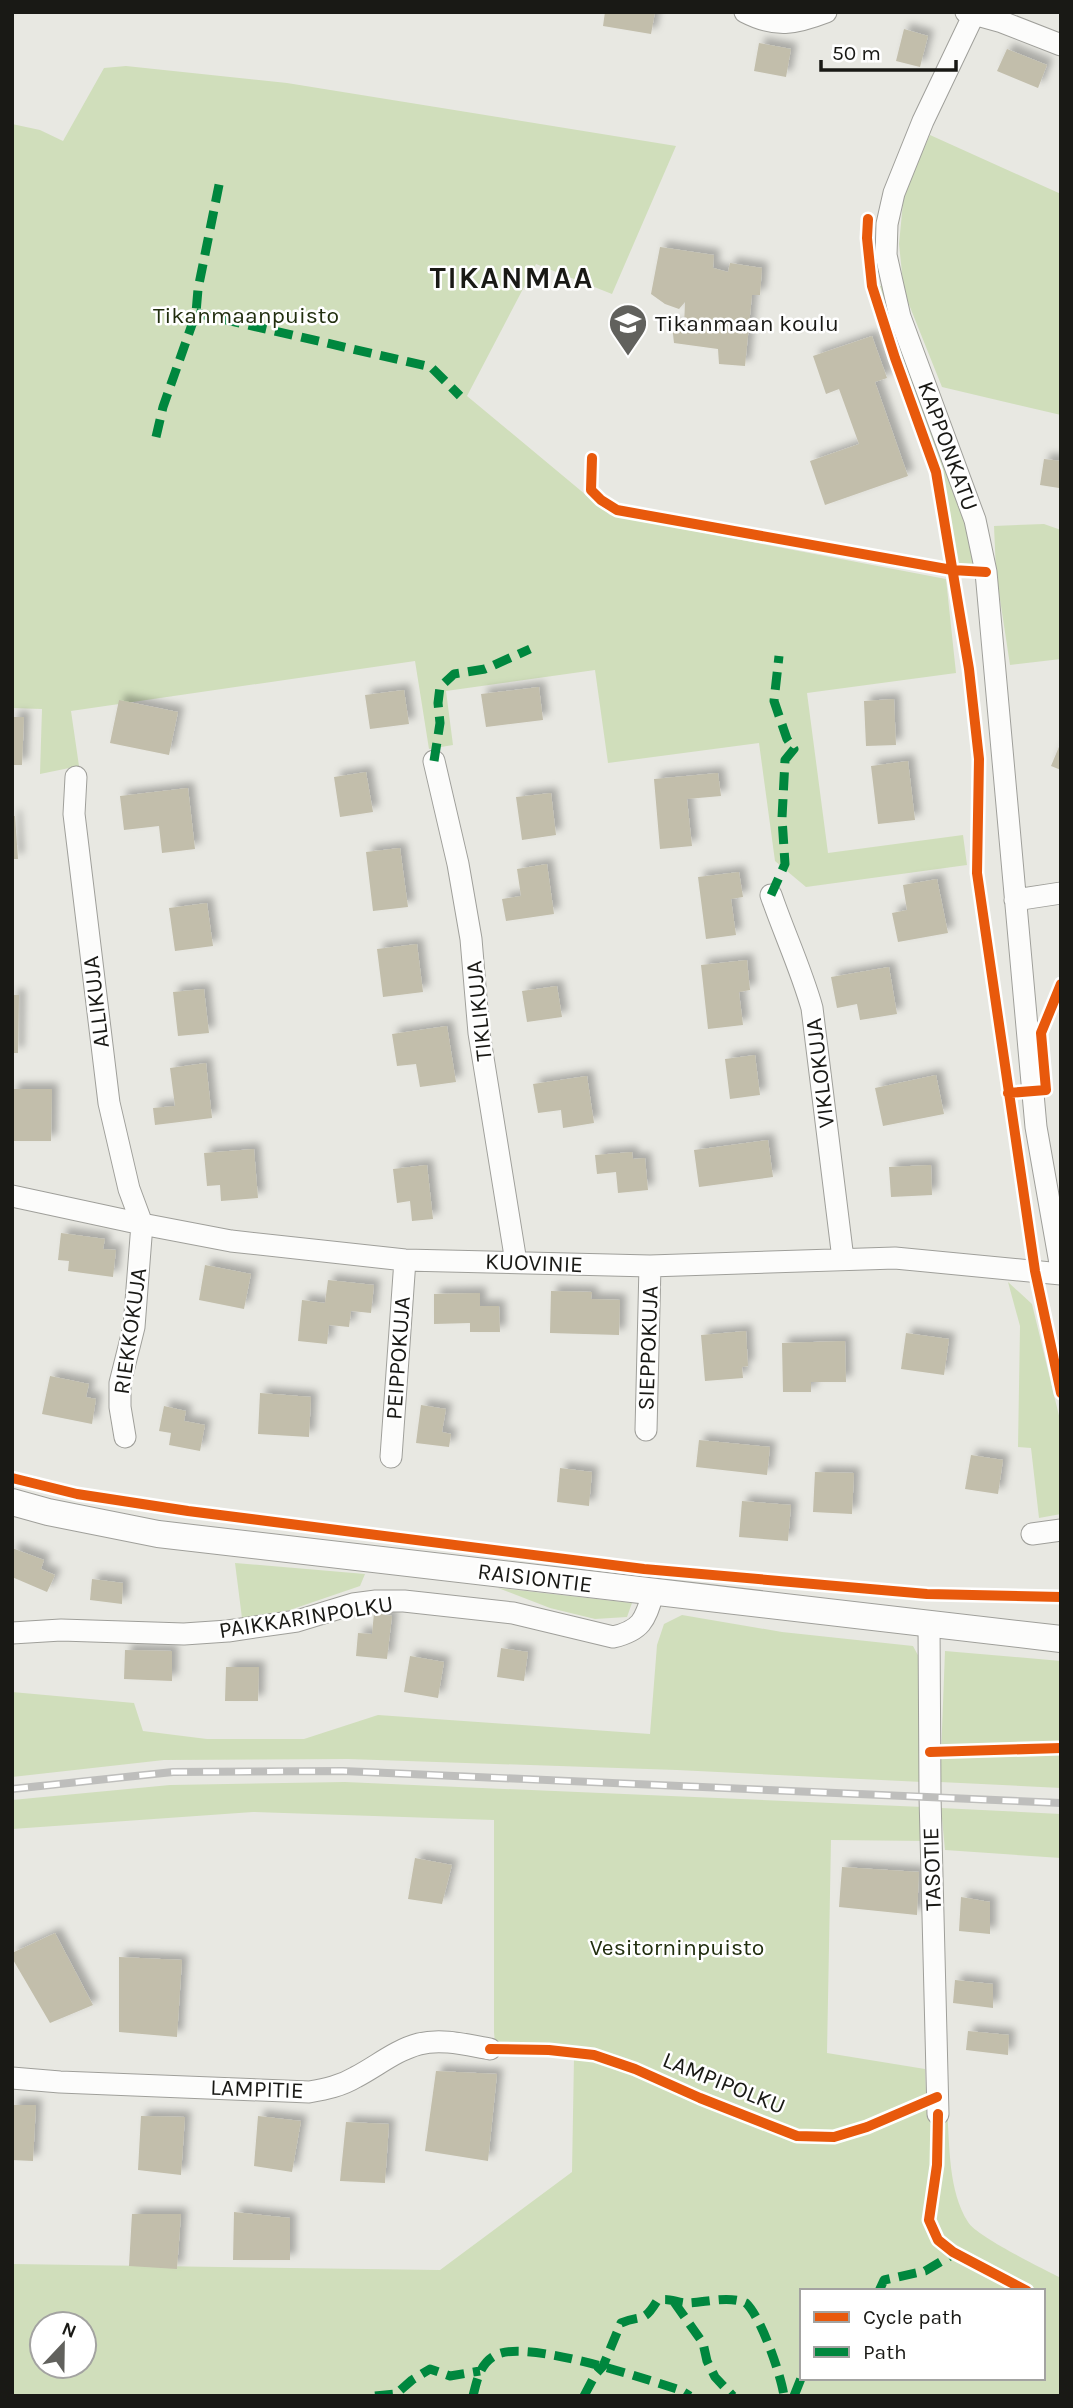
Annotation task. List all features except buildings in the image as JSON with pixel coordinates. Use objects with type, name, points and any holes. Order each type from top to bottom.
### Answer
[{"type":"main road","name":"RAISIONTIE","points":[[12,1502],[158,1534],[1061,1639]]},
{"type":"street","points":[[745,12],[778,24],[802,21],[826,12]]},
{"type":"street","points":[[971,13],[1041,35],[1061,45]]},
{"type":"street","name":"KAPPONKATU","points":[[971,13],[894,193],[887,224],[886,255],[900,317],[975,520],[986,572],[1036,1127],[1061,1271]]},
{"type":"street","name":"TIKLIKUJA","points":[[434,761],[458,864],[471,939],[479,1033],[516,1262]]},
{"type":"street","name":"ALLIKUJA","points":[[76,776],[74,814],[109,1103],[129,1189],[142,1224]]},
{"type":"street","points":[[1015,900],[1061,893]]},
{"type":"street","name":"VIKLOKUJA","points":[[771,895],[790,951],[801,969],[813,1008],[843,1259]]},
{"type":"street","name":"KUOVINIE","points":[[12,1196],[231,1241],[405,1260],[650,1266],[895,1258],[1061,1271]]},
{"type":"street","name":"RIEKKOKUJA","points":[[125,1437],[120,1407],[120,1383],[134,1326],[142,1224]]},
{"type":"street","name":"PEIPPOKUJA","points":[[391,1457],[405,1260]]},
{"type":"street","name":"SIEPPOKUJA","points":[[646,1430],[650,1266]]},
{"type":"street","points":[[1032,1534],[1061,1530]]},
{"type":"street","name":"PAIKKARINPOLKU","points":[[12,1633],[61,1630],[184,1634],[228,1631],[297,1621],[353,1604],[390,1601],[513,1613],[613,1637],[628,1634],[640,1626],[654,1591]]},
{"type":"street","name":"TASOTIE","points":[[929,1623],[930,1796],[938,2113]]},
{"type":"street","name":"LAMPITIE","points":[[12,2078],[310,2092],[334,2088],[398,2052],[421,2044],[444,2042],[490,2049]]},
{"type":"green space","name":"Tikanmaanpuisto","points":[[126,66],[287,83],[676,146],[612,294],[536,264],[467,396],[610,515],[946,579],[956,673],[807,693],[828,853],[963,835],[967,865],[806,887],[775,861],[759,743],[608,763],[595,670],[446,691],[453,745],[429,749],[415,661],[71,711],[79,766],[40,774],[42,709],[12,708],[12,124],[40,130],[63,141],[104,68]]},
{"type":"green space","points":[[930,135],[1061,194],[1061,415],[942,387],[904,292],[899,244],[904,192]]},
{"type":"green space","points":[[872,286],[892,286],[986,572],[952,570],[936,472]]},
{"type":"green space","points":[[1044,524],[1061,530],[1061,659],[1010,665],[996,573],[994,526]]},
{"type":"green space","points":[[1008,1282],[1032,1304],[1061,1424],[1061,1514],[1039,1518],[1031,1448],[1018,1447],[1020,1326]]},
{"type":"green space","points":[[235,1563],[365,1574],[360,1586],[243,1626]]},
{"type":"green space","points":[[498,1588],[632,1603],[627,1617],[595,1619],[550,1608]]},
{"type":"green space","points":[[682,1615],[782,1632],[913,1646],[920,1659],[922,1782],[677,1770],[348,1759],[164,1760],[12,1777],[12,1692],[134,1703],[143,1731],[207,1739],[304,1739],[378,1715],[650,1734],[657,1645],[664,1624]]},
{"type":"green space","points":[[945,1651],[1061,1661],[1061,1788],[940,1782]]},
{"type":"green space","name":"Vesitorninpuisto","points":[[345,1782],[923,1807],[928,1841],[831,1840],[827,2053],[925,2069],[927,2113],[947,2110],[953,2182],[961,2210],[968,2222],[996,2243],[1061,2278],[1061,2396],[12,2396],[12,2264],[440,2270],[572,2172],[574,2057],[496,2054],[494,1820],[253,1812],[12,1829],[12,1800],[170,1785]]},
{"type":"green space","points":[[941,1808],[1061,1814],[1061,1858],[945,1850]]},
{"type":"railway","points":[[12,1789],[173,1772],[343,1771],[1061,1803]]},
{"type":"marked path","points":[[156,437],[163,407],[196,313],[198,289],[220,180]]},
{"type":"marked path","points":[[196,313],[431,367],[460,396]]},
{"type":"marked path","points":[[434,761],[440,723],[440,687],[454,674],[485,669],[530,649]]},
{"type":"marked path","points":[[771,895],[785,864],[782,818],[785,760],[794,749],[787,739],[774,701],[779,656]]},
{"type":"marked path","points":[[880,2289],[884,2280],[925,2271],[955,2253]]},
{"type":"marked path","points":[[584,2396],[603,2366],[621,2323],[645,2316],[657,2301],[664,2299],[685,2303],[716,2300],[746,2303],[758,2320],[784,2396]]},
{"type":"marked path","points":[[674,2302],[703,2343],[707,2361],[715,2377],[733,2396]]},
{"type":"marked path","points":[[473,2396],[480,2372],[486,2363],[496,2355],[511,2351],[533,2352],[586,2362],[680,2390],[690,2396]]},
{"type":"marked path","points":[[375,2396],[396,2394],[430,2369],[450,2376],[480,2371]]},
{"type":"marked path","points":[[794,2396],[800,2380]]},
{"type":"cycle path","points":[[868,219],[867,238],[872,286],[936,472],[969,669],[979,759],[977,873],[1035,1271],[1061,1393]]},
{"type":"cycle path","points":[[592,458],[591,490],[617,510],[952,570],[986,572]]},
{"type":"cycle path","points":[[1008,1093],[1046,1090],[1041,1033],[1061,984]]},
{"type":"cycle path","points":[[12,1478],[77,1494],[188,1511],[644,1569],[927,1594],[1061,1597]]},
{"type":"cycle path","points":[[930,1752],[1061,1748]]},
{"type":"cycle path","name":"LAMPIPOLKU","points":[[490,2049],[549,2050],[594,2055],[635,2069],[797,2136],[834,2137],[867,2127],[937,2097]]},
{"type":"cycle path","points":[[938,2114],[937,2165],[929,2220],[938,2240],[953,2252],[1023,2289]]},
{"type":"place","name":"Tikanmaan koulu","points":[[628,357]]},
{"type":"district","name":"TIKANMAA","points":[[512,278]]}]
